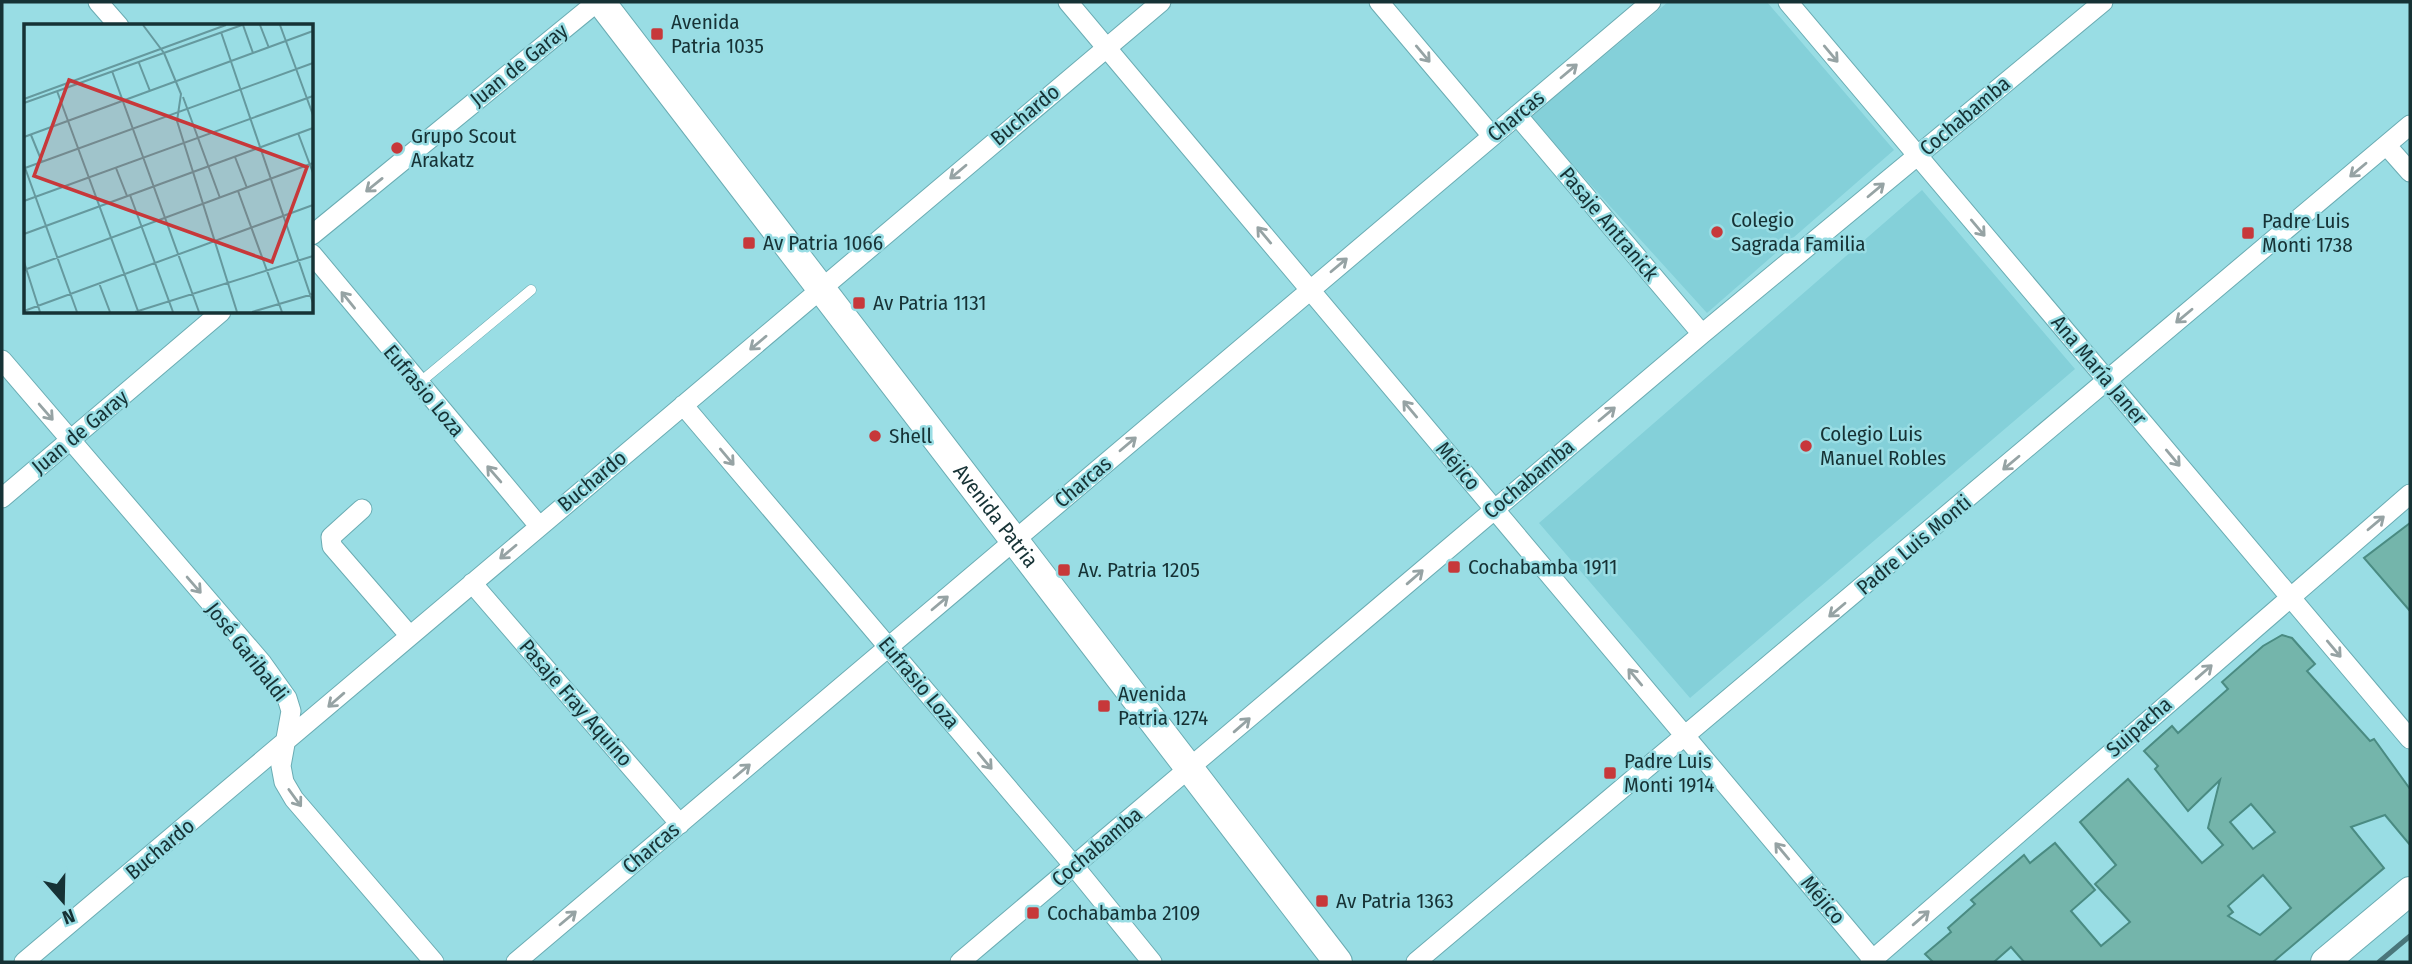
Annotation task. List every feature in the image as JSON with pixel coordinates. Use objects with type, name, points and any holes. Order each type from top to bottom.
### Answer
[{"type":"main road","name":"Avenida Patria","points":[[592,4],[1183,775],[1316,962]]},
{"type":"main road","name":"Avenida Patria","points":[[1183,775],[1338,962]]},
{"type":"main road","points":[[2325,962],[2410,891]]},
{"type":"street","points":[[98,2],[117,24]]},
{"type":"street","name":"Méjico","points":[[1068,2],[1872,961]]},
{"type":"street","name":"Buchardo","points":[[24,962],[1161,2]]},
{"type":"street","points":[[1379,2],[1492,136]]},
{"type":"street","name":"Charcas","points":[[516,962],[1651,2]]},
{"type":"street","name":"Ana María Janer","points":[[1787,2],[2410,739]]},
{"type":"street","name":"Cochabamba","points":[[960,962],[1702,334],[2103,2]]},
{"type":"street","name":"Juan de Garay","points":[[313,234],[592,4]]},
{"type":"street","name":"Pasaje Antranick","points":[[1517,115],[1702,334]]},
{"type":"street","name":"Padre Luis Monti","points":[[1416,962],[1686,738],[2410,125]]},
{"type":"street","points":[[2387,146],[2410,172]]},
{"type":"street","name":"Eufrasio Loza","points":[[313,255],[539,526]]},
{"type":"street","name":"Juan de Garay","points":[[2,498],[220,313]]},
{"type":"street","name":"José Garibaldi","points":[[2,360],[262,663],[287,698],[291,711],[281,766],[284,782],[294,799],[434,962]]},
{"type":"street","name":"Eufrasio Loza","points":[[683,405],[1074,866],[1152,962]]},
{"type":"street","name":"Suipacha","points":[[1872,961],[2410,494]]},
{"type":"street","points":[[362,509],[331,537],[332,546],[410,636]]},
{"type":"street","name":"Pasaje Fray Aquino","points":[[472,583],[680,824]]},
{"type":"lane","points":[[418,384],[531,290]]},
{"type":"shaded area","name":"Colegio Sagrada Familia","points":[[1668,2],[1767,2],[1894,150],[1707,313],[1530,118]]},
{"type":"shaded area","name":"Colegio Luis Manuel Robles","points":[[1922,190],[2075,369],[1690,698],[1539,523]]},
{"type":"building","points":[[2410,523],[2410,611],[2364,558]]},
{"type":"building","points":[[2282,635],[2292,638],[2315,664],[2307,671],[2370,741],[2374,739],[2410,789],[2410,845],[2385,815],[2351,827],[2384,868],[2273,962],[2024,962],[2011,947],[1994,962],[1933,962],[1925,954],[1951,932],[1948,928],[1975,904],[1971,900],[2024,855],[2030,863],[2055,843],[2095,890],[2071,911],[2101,946],[2130,922],[2095,884],[2116,865],[2080,822],[2128,779],[2202,863],[2223,845],[2208,828],[2220,780],[2188,811],[2155,769],[2158,766],[2144,751],[2172,726],[2178,733],[2228,689],[2222,682],[2263,646]],"holes":[[[2251,804],[2275,832],[2253,849],[2230,822]],[[2263,875],[2291,908],[2260,935],[2228,916],[2233,912],[2228,906]]]},
{"type":"railway","points":[[2379,962],[2410,936]]},
{"type":"place","name":"Avenida Patria 1035","points":[[657,34]]},
{"type":"place","name":"Grupo Scout Arakatz","points":[[397,148]]},
{"type":"place","name":"Colegio Sagrada Familia","points":[[1717,232]]},
{"type":"place","name":"Padre Luis Monti 1738","points":[[2248,233]]},
{"type":"place","name":"Av Patria 1066","points":[[749,243]]},
{"type":"place","name":"Av Patria 1131","points":[[859,303]]},
{"type":"place","name":"Shell","points":[[875,436]]},
{"type":"place","name":"Colegio Luis Manuel Robles","points":[[1806,446]]},
{"type":"place","name":"Cochabamba 1911","points":[[1454,567]]},
{"type":"place","name":"Av. Patria 1205","points":[[1064,570]]},
{"type":"place","name":"Avenida Patria 1274","points":[[1104,706]]},
{"type":"place","name":"Padre Luis Monti 1914","points":[[1610,773]]},
{"type":"place","name":"Av Patria 1363","points":[[1322,901]]},
{"type":"place","name":"Cochabamba 2109","points":[[1033,913]]}]
